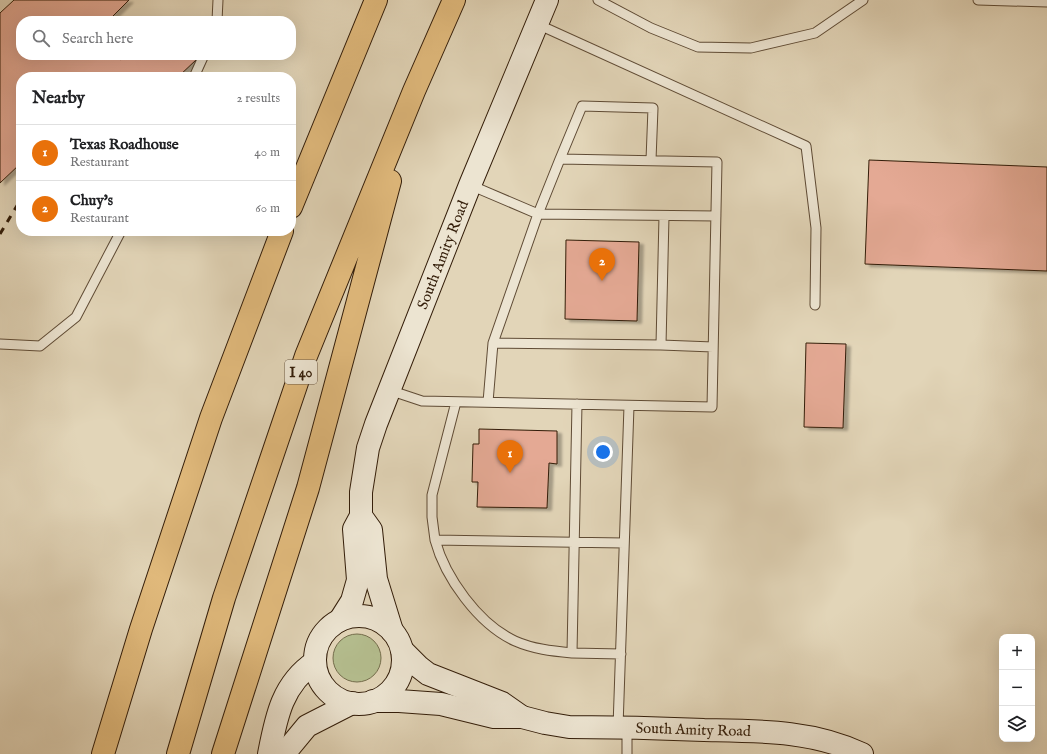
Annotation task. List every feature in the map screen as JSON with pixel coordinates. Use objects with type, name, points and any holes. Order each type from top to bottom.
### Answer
[{"type":"highway","points":[[296,195],[376,0]]},
{"type":"highway","name":"I 40","points":[[178,754],[224,598],[306,356],[414,91],[454,0]]},
{"type":"highway","points":[[222,754],[308,488],[414,91]]},
{"type":"highway","points":[[103,754],[141,629],[211,418],[280,236]]},
{"type":"main road","name":"South Amity Road","points":[[340,620],[352,601],[358,580],[354,529],[361,516],[361,492],[368,448],[389,390],[470,185],[547,0]]},
{"type":"main road","name":"South Amity Road","points":[[361,516],[371,530],[376,579],[397,640],[418,667],[428,674],[502,703],[522,717]]},
{"type":"main road","points":[[362,616],[383,624],[397,640],[403,663],[397,681],[385,695],[373,701],[352,703],[340,700],[330,693],[322,684],[317,674],[315,662],[316,649],[321,638],[329,628],[340,620],[362,616]]},
{"type":"main road","points":[[269,754],[281,707],[292,683],[303,670],[315,662]]},
{"type":"main road","name":"South Amity Road","points":[[373,701],[441,704],[494,718],[522,717],[569,727],[623,727],[777,732],[824,739],[862,754]]},
{"type":"main road","points":[[286,754],[294,741],[307,726],[352,703]]},
{"type":"lane","points":[[216,16],[218,0]]},
{"type":"lane","points":[[598,0],[651,28],[698,47],[751,48],[815,33],[863,0]]},
{"type":"lane","points":[[978,0],[1047,2]]},
{"type":"lane","points":[[536,24],[806,146],[816,228],[815,304]]},
{"type":"lane","points":[[196,72],[202,60]]},
{"type":"lane","points":[[488,402],[493,343],[538,214],[582,106],[652,108],[651,160]]},
{"type":"lane","points":[[389,390],[422,401],[712,407],[717,162],[560,159]]},
{"type":"lane","points":[[470,185],[538,214],[716,216]]},
{"type":"lane","points":[[661,345],[664,216]]},
{"type":"lane","points":[[0,344],[40,346],[76,317],[118,236]]},
{"type":"lane","points":[[493,343],[661,345],[713,348]]},
{"type":"lane","points":[[456,402],[432,495],[432,517],[435,540],[439,555],[451,580],[473,607],[494,627],[514,640],[541,650],[572,653],[621,654]]},
{"type":"lane","points":[[572,653],[577,404]]},
{"type":"lane","points":[[626,754],[623,727],[621,654],[628,406]]},
{"type":"lane","points":[[435,540],[624,543]]},
{"type":"green space","points":[[357,634],[366,636],[374,641],[379,649],[381,658],[379,667],[374,675],[366,680],[357,682],[348,680],[340,675],[335,667],[333,658],[335,649],[340,641],[348,636]]},
{"type":"building","points":[[14,0],[129,0],[113,16],[16,16],[16,60],[196,60],[183,72],[16,72],[16,168],[0,183],[0,13]]},
{"type":"building","points":[[869,160],[1047,167],[1047,271],[865,264]]},
{"type":"building","points":[[566,240],[639,242],[637,321],[565,319]]},
{"type":"building","points":[[806,343],[846,344],[843,428],[804,427]]},
{"type":"building","points":[[479,429],[557,431],[557,464],[549,463],[547,508],[477,507],[478,482],[472,482],[473,444],[479,444]]},
{"type":"railway","points":[[0,234],[16,207]]},
{"type":"place","name":"Chuy's","points":[[602,281]]},
{"type":"place","name":"Texas Roadhouse","points":[[510,473]]}]
